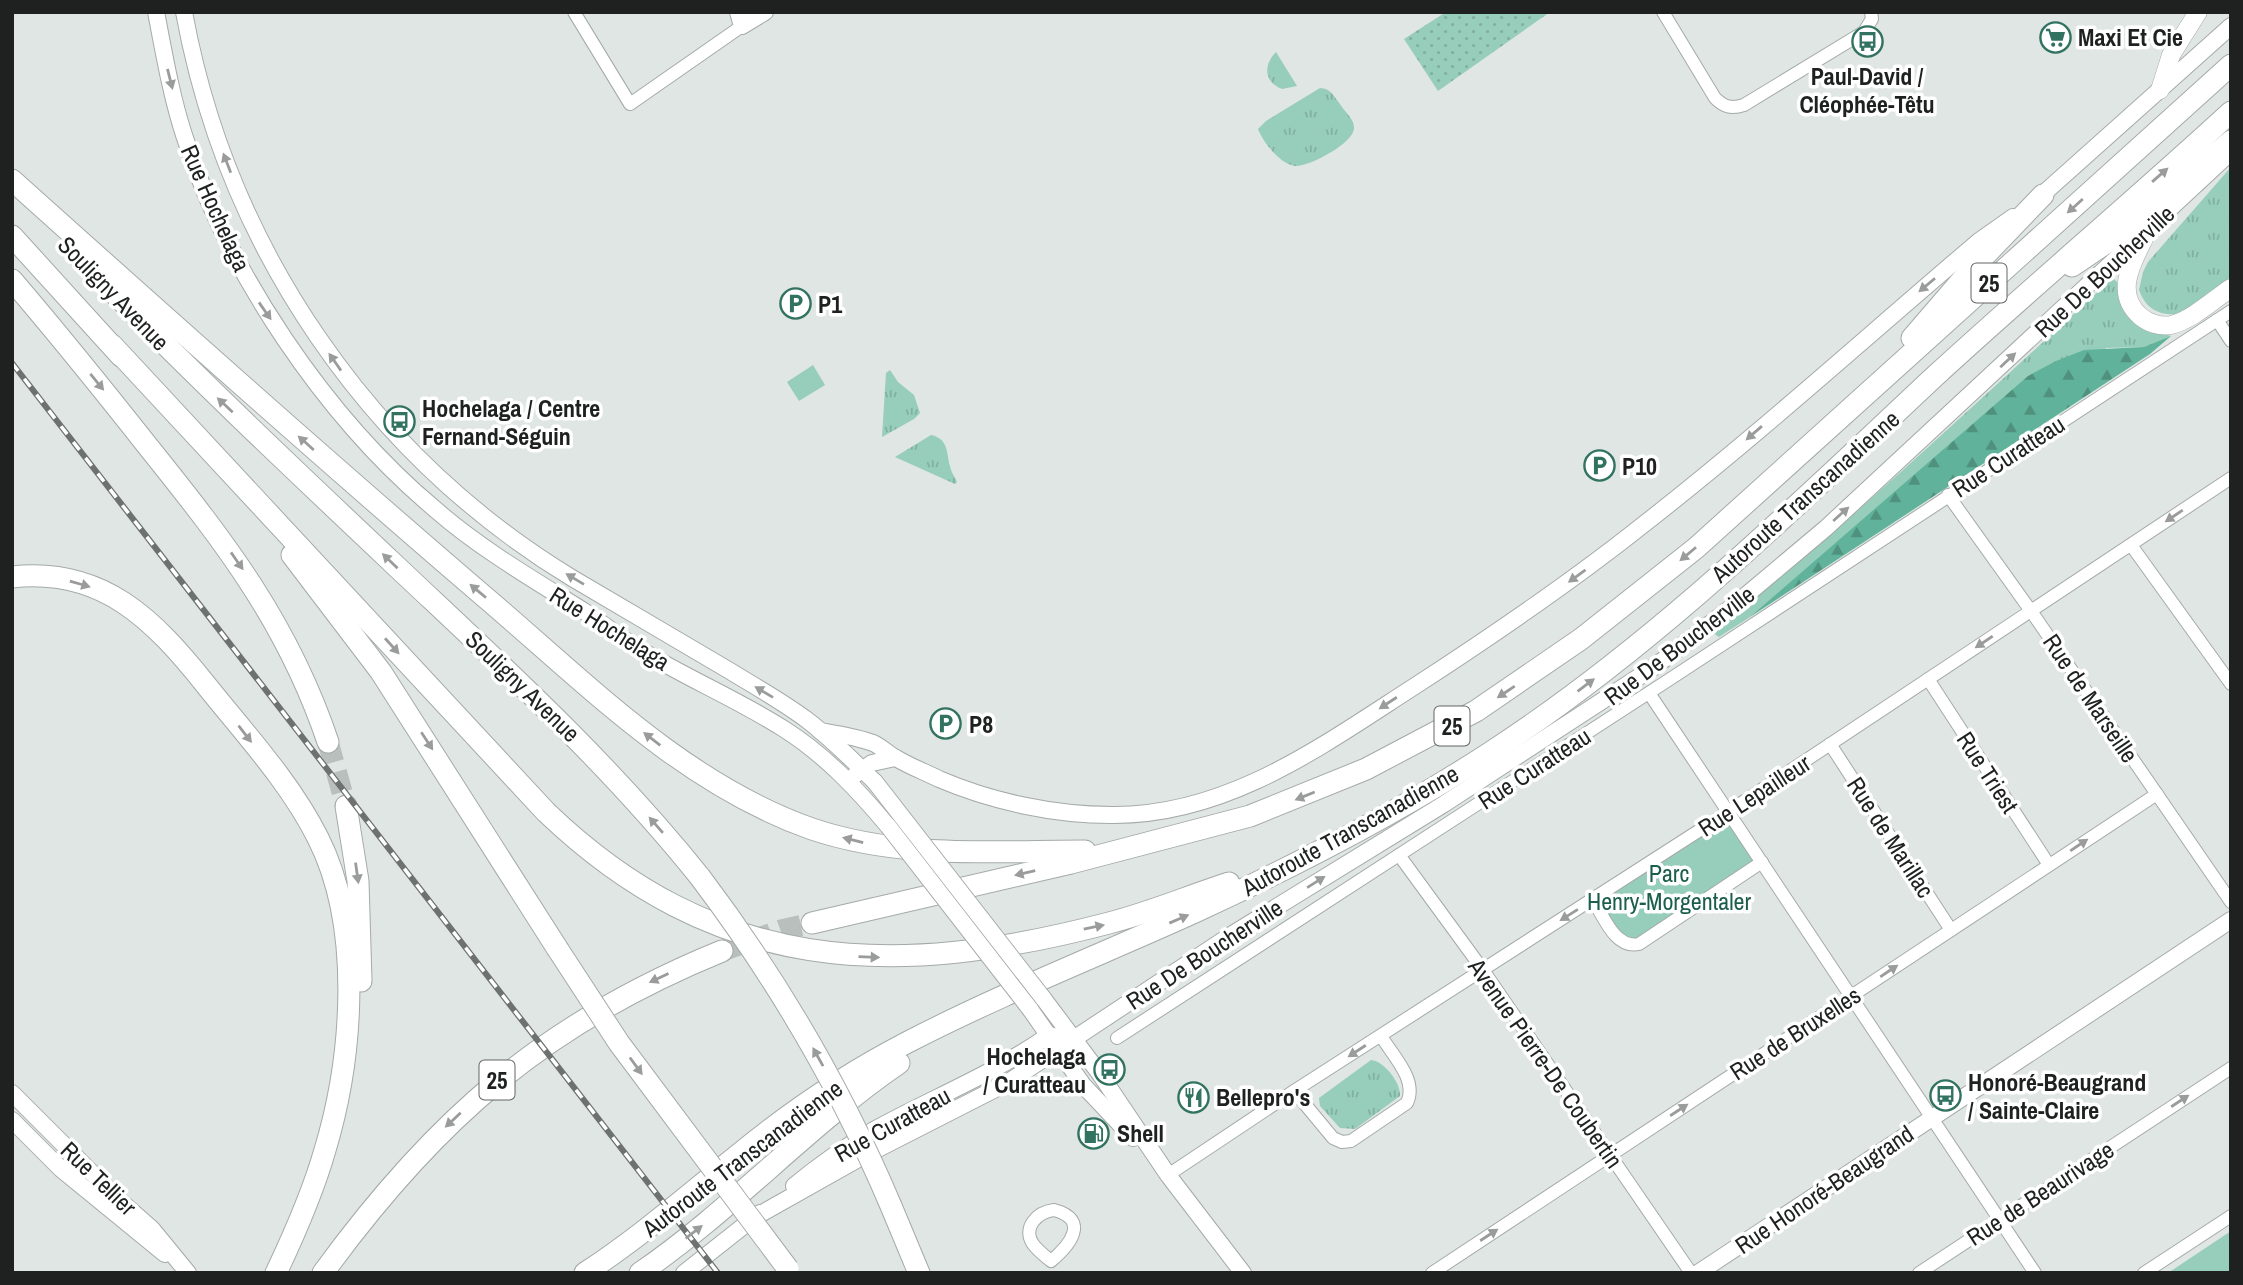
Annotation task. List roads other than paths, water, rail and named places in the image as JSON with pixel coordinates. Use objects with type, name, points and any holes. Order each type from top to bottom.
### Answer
[{"type":"highway","name":"Autoroute Transcanadienne","points":[[812,923],[1212,827],[1286,803],[1384,761],[1476,711],[1542,667],[1643,591],[1710,535],[2231,65]]},
{"type":"highway","name":"Autoroute Transcanadienne","points":[[585,1273],[652,1226],[741,1152],[824,1093],[903,1045],[1049,976],[1191,914],[1369,824],[1471,764],[1584,686],[1662,625],[1748,549],[1999,317],[2231,112]]},
{"type":"highway","points":[[1999,317],[2112,239],[2231,141]]},
{"type":"highway","points":[[12,180],[237,382],[470,584],[649,737],[719,786],[799,824],[880,846],[950,853],[1115,851]]},
{"type":"highway","name":"Souligny Avenue","points":[[12,187],[194,375],[576,737],[700,877],[811,1043],[852,1120],[919,1273]]},
{"type":"highway","points":[[1853,407],[1968,273],[2043,195]]},
{"type":"highway","name":"Souligny Avenue","points":[[12,236],[112,345],[299,563],[381,672],[619,1043],[789,1271]]},
{"type":"highway","points":[[12,280],[54,328],[197,507],[247,576],[291,652],[310,691],[328,742]]},
{"type":"highway","points":[[112,345],[563,828],[621,874],[684,910],[752,937],[827,953],[899,957],[988,949],[1110,923],[1295,862]]},
{"type":"highway","points":[[12,577],[52,578],[86,585],[130,606],[157,627],[182,654],[282,783],[309,822],[326,855],[338,892],[346,947],[348,996],[343,1058],[326,1149],[303,1214],[276,1273]]},
{"type":"highway","points":[[276,1273],[306,1213],[329,1154],[343,1105],[354,1048],[361,983],[361,938],[358,881],[346,806]]},
{"type":"highway","name":"25","points":[[323,1273],[375,1203],[408,1165],[465,1108],[508,1072],[574,1025],[610,1004],[672,972],[722,951]]},
{"type":"highway","points":[[640,1273],[716,1215],[831,1114],[873,1081],[925,1046],[1049,976]]},
{"type":"main road","name":"Rue Hochelaga","points":[[156,12],[184,135],[225,238],[256,298],[302,363],[359,434],[405,484],[437,512],[500,558],[641,650],[783,728],[819,754],[861,794],[1030,1009],[1083,1085],[1168,1175]]},
{"type":"main road","name":"Rue Hochelaga","points":[[184,12],[201,86],[243,205],[293,301],[345,377],[439,478],[517,541],[572,578],[770,695],[820,730],[862,769],[1044,998],[1168,1175],[1243,1273]]},
{"type":"main road","points":[[740,19],[765,12]]},
{"type":"main road","points":[[2160,90],[2171,55],[2198,12]]},
{"type":"main road","points":[[820,730],[871,743],[895,758],[986,796],[1045,808],[1101,815],[1133,815],[1185,806],[1240,788],[1276,772],[1453,662],[1606,554],[1706,474],[1979,241],[2043,195],[2231,26]]},
{"type":"main road","name":"Rue De Boucherville","points":[[1059,1049],[1231,935],[1567,725],[1680,647],[1817,536],[2231,152]]},
{"type":"main road","points":[[2147,232],[2126,282],[2129,300],[2143,318],[2160,325],[2174,324],[2231,288]]},
{"type":"main road","points":[[848,781],[875,762],[895,758]]},
{"type":"main road","name":"Rue Honoré-Beaugrand","points":[[1698,1273],[2231,919]]},
{"type":"main road","points":[[1049,1035],[1074,1040]]},
{"type":"main road","name":"Rue Curatteau","points":[[684,1273],[838,1152],[874,1130],[1000,1067],[1049,1035]]},
{"type":"main road","name":"Rue Curatteau","points":[[757,1216],[860,1158],[1007,1083],[1059,1049]]},
{"type":"main road","name":"Rue Tellier","points":[[12,1093],[152,1229],[182,1271]]},
{"type":"main road","name":"Rue Tellier","points":[[12,1120],[61,1169],[182,1271]]},
{"type":"street","points":[[574,12],[630,104],[740,19]]},
{"type":"street","points":[[1663,12],[1716,97],[1727,107],[1735,108],[1864,32],[1871,16]]},
{"type":"street","name":"Rue Curatteau","points":[[1117,1038],[2231,311]]},
{"type":"street","points":[[2217,320],[2231,341]]},
{"type":"street","name":"Rue Lepailleur","points":[[1168,1175],[1728,812],[2231,478]]},
{"type":"street","name":"Rue de Marseille","points":[[1948,495],[2231,902]]},
{"type":"street","points":[[2132,545],[2231,684]]},
{"type":"street","name":"Rue Triest","points":[[1928,679],[2049,865]]},
{"type":"street","points":[[1649,693],[2035,1273]]},
{"type":"street","name":"Rue de Marillac","points":[[1830,744],[1951,930]]},
{"type":"street","name":"Rue de Bruxelles","points":[[1432,1273],[2157,794]]},
{"type":"street","name":"Avenue Pierre-De Coubertin","points":[[1399,855],[1483,970],[1691,1273]]},
{"type":"street","points":[[1593,900],[1620,942],[1629,946],[1639,944],[1762,862]]},
{"type":"street","points":[[1294,1091],[1333,1138],[1342,1142],[1351,1141],[1408,1103],[1412,1094],[1411,1084],[1381,1036]]},
{"type":"street","name":"Rue de Beaurivage","points":[[1919,1273],[2231,1068]]},
{"type":"street","points":[[2144,1273],[2231,1216]]},
{"type":"tunnel","points":[[328,742],[346,806]]},
{"type":"tunnel","points":[[722,951],[781,930],[812,923]]},
{"type":"railway","points":[[12,363],[718,1273]]},
{"type":"place","name":"Maxi Et Cie","points":[[2055,37]]},
{"type":"place","name":"Paul-David / Cléophée-Têtu","points":[[1867,42]]},
{"type":"place","name":"P1","points":[[795,304]]},
{"type":"place","name":"Hochelaga / Centre Fernand-Séguin","points":[[399,422]]},
{"type":"place","name":"P10","points":[[1599,466]]},
{"type":"place","name":"P8","points":[[946,724]]},
{"type":"place","name":"Hochelaga / Curatteau","points":[[1109,1070]]},
{"type":"place","name":"Honoré-Beaugrand / Sainte-Claire","points":[[1945,1096]]},
{"type":"place","name":"Bellepro's","points":[[1193,1097]]},
{"type":"place","name":"Shell","points":[[1094,1133]]},
{"type":"park label","name":"Parc Henry-Morgentaler","points":[[1669,887]]}]
